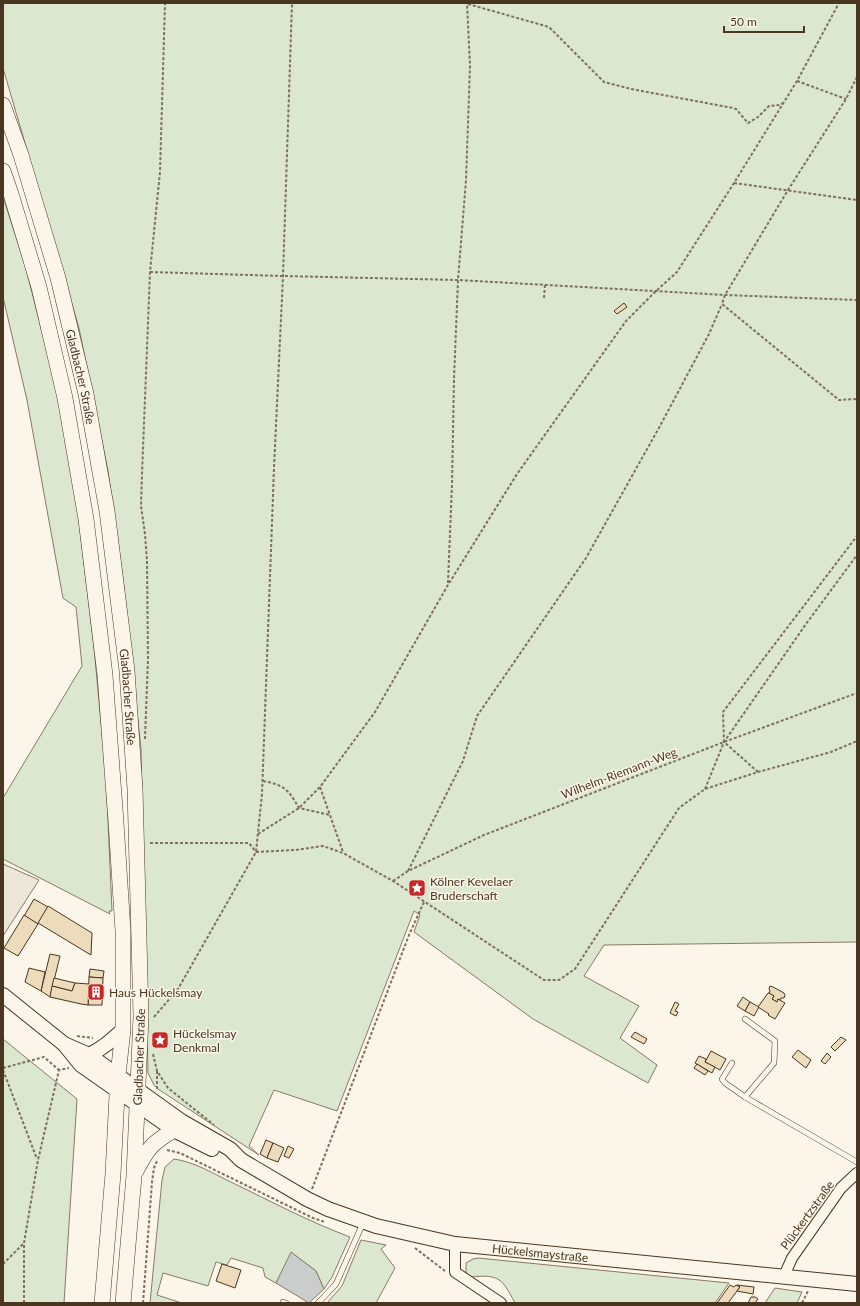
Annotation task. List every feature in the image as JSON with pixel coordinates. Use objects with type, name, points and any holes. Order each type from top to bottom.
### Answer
[{"type":"main road","name":"Gladbacher Straße","points":[[3,105],[21,155],[58,278],[86,394],[107,511],[127,671],[135,789],[141,1016],[134,1176],[123,1303]]},
{"type":"main road","name":"Gladbacher Straße","points":[[3,171],[39,287],[65,398],[86,519],[106,675],[123,931],[123,1030],[118,1075],[113,1174],[102,1303]]},
{"type":"main road","name":"Hückelsmaystraße","points":[[3,995],[64,1044],[81,1065],[118,1091],[138,1097],[181,1121],[230,1149],[241,1160]]},
{"type":"main road","points":[[88,1055],[102,1048],[123,1030]]},
{"type":"main road","name":"Hückelsmaystraße","points":[[64,1044],[88,1055],[118,1075],[138,1097],[174,1130],[226,1156],[241,1160],[309,1193],[328,1209],[376,1226],[455,1244],[857,1284]]},
{"type":"main road","points":[[134,1176],[147,1150],[158,1139],[174,1130]]},
{"type":"street","name":"Plückertzstraße","points":[[784,1276],[792,1258],[841,1188],[857,1173]]},
{"type":"street","points":[[455,1244],[455,1272],[501,1303]]},
{"type":"lane","points":[[745,1019],[775,1040],[774,1063],[746,1098]]},
{"type":"lane","points":[[732,1063],[722,1079],[725,1083],[746,1098],[857,1162]]},
{"type":"lane","points":[[318,1303],[336,1284],[364,1222]]},
{"type":"path","points":[[145,745],[148,659],[147,561],[141,506],[150,272],[160,172],[165,3]]},
{"type":"path","points":[[152,1012],[152,1019],[178,988],[256,852],[263,781],[292,3]]},
{"type":"path","points":[[448,585],[458,280],[466,180],[470,66],[468,3],[549,27],[604,82],[631,89],[733,108],[736,109],[748,123],[758,117],[769,106],[779,106],[783,103]]},
{"type":"path","points":[[258,834],[299,808],[320,787],[375,712],[448,585],[517,474],[626,321],[677,272],[797,81],[839,3]]},
{"type":"path","points":[[408,871],[463,761],[477,716],[586,558],[660,426],[709,334],[725,295],[788,190],[846,99],[857,78]]},
{"type":"path","points":[[797,81],[846,99]]},
{"type":"path","points":[[734,183],[857,200]]},
{"type":"path","points":[[150,272],[458,280],[725,295],[857,300]]},
{"type":"path","points":[[544,298],[545,284]]},
{"type":"path","points":[[722,304],[839,400],[857,399]]},
{"type":"path","points":[[758,772],[724,742],[723,712],[857,536]]},
{"type":"path","points":[[705,789],[724,742],[806,624],[857,555]]},
{"type":"path","name":"Wilhelm-Riemann-Weg","points":[[393,881],[408,871],[484,835],[724,742],[857,693]]},
{"type":"path","points":[[256,852],[295,850],[323,846],[343,853],[393,881],[544,980],[559,980],[575,968],[679,808],[705,789],[758,772],[831,752],[857,741]]},
{"type":"path","points":[[263,781],[276,784],[289,791],[299,808],[330,815]]},
{"type":"path","points":[[320,787],[343,853]]},
{"type":"path","points":[[150,836],[150,843],[249,843],[256,852]]},
{"type":"path","points":[[309,1193],[409,935],[424,902]]},
{"type":"path","points":[[152,1052],[157,1071],[168,1088],[219,1129]]},
{"type":"path","points":[[38,1160],[3,1069],[44,1057],[59,1070]]},
{"type":"path","points":[[59,1070],[75,1067]]},
{"type":"path","points":[[24,1303],[24,1243],[38,1160],[59,1070]]},
{"type":"path","points":[[143,1303],[151,1190]]},
{"type":"path","points":[[309,1193],[319,1190]]},
{"type":"path","points":[[3,1264],[24,1243]]},
{"type":"green space","points":[[3,3],[857,3],[857,942],[604,945],[584,976],[639,1006],[620,1038],[657,1065],[648,1083],[533,1019],[414,932],[420,915],[414,911],[337,1111],[274,1090],[249,1146],[259,1155],[154,1085],[148,1073],[141,749],[123,579],[108,471],[79,328],[3,68]]},
{"type":"green space","points":[[3,197],[25,265],[59,399],[78,513],[94,648],[106,776],[112,911],[109,911],[110,914],[3,859],[3,798],[82,666],[76,607],[63,598],[27,400],[3,297]]},
{"type":"green space","points":[[3,1039],[77,1099],[64,1303],[3,1303]]},
{"type":"green space","points":[[174,1159],[204,1169],[306,1218],[350,1237],[332,1277],[324,1289],[316,1271],[292,1253],[276,1283],[265,1277],[263,1268],[231,1258],[227,1265],[216,1262],[208,1286],[163,1273],[157,1295],[182,1303],[150,1303],[162,1180],[165,1167]]},
{"type":"green space","points":[[361,1240],[386,1245],[381,1249],[395,1268],[376,1303],[327,1303],[342,1286]]},
{"type":"green space","points":[[478,1258],[729,1283],[715,1303],[515,1303],[507,1288],[499,1280],[488,1276],[471,1277],[466,1273],[466,1263]]},
{"type":"green space","points":[[775,1288],[802,1292],[797,1303],[765,1303]]},
{"type":"shaded area","points":[[3,864],[39,880],[3,936]]},
{"type":"shaded area","points":[[291,1252],[316,1271],[324,1289],[309,1303],[276,1283]]},
{"type":"building","points":[[624,303],[627,307],[617,314],[614,311]]},
{"type":"building","points":[[34,899],[48,907],[38,924],[24,916]]},
{"type":"building","points":[[48,906],[92,933],[91,955],[38,923]]},
{"type":"building","points":[[24,915],[38,924],[18,956],[4,948]]},
{"type":"building","points":[[50,954],[60,956],[50,997],[41,991]]},
{"type":"building","points":[[29,968],[45,972],[41,991],[25,982]]},
{"type":"building","points":[[90,969],[104,971],[103,978],[89,977]]},
{"type":"building","name":"Haus Hückelsmay","points":[[89,977],[103,978],[102,1005],[88,1005]]},
{"type":"building","points":[[54,978],[75,983],[72,991],[52,986]]},
{"type":"building","points":[[75,983],[89,984],[88,1005],[50,997],[52,986],[72,991]]},
{"type":"building","points":[[770,986],[784,993],[784,998],[781,998],[780,1000],[778,999],[777,1002],[772,999],[774,996],[769,993]]},
{"type":"building","points":[[769,993],[774,996],[772,999],[777,1002],[778,999],[785,1003],[775,1019],[758,1007]]},
{"type":"building","points":[[743,997],[750,1002],[745,1011],[737,1006]]},
{"type":"building","points":[[675,1002],[679,1004],[675,1011],[678,1012],[676,1016],[670,1013]]},
{"type":"building","points":[[750,1002],[759,1007],[754,1016],[745,1011]]},
{"type":"building","points":[[635,1032],[647,1039],[644,1044],[631,1037]]},
{"type":"building","points":[[841,1037],[846,1040],[835,1051],[831,1047]]},
{"type":"building","points":[[798,1050],[811,1060],[806,1068],[792,1057]]},
{"type":"building","points":[[711,1051],[726,1059],[720,1070],[705,1062]]},
{"type":"building","points":[[827,1053],[831,1057],[825,1064],[821,1061]]},
{"type":"building","points":[[699,1056],[706,1059],[705,1062],[715,1067],[712,1073],[695,1063]]},
{"type":"building","points":[[697,1064],[708,1071],[705,1075],[694,1068]]},
{"type":"building","points":[[266,1140],[273,1143],[267,1158],[260,1154]]},
{"type":"building","points":[[273,1143],[284,1148],[278,1162],[267,1158]]},
{"type":"building","points":[[288,1146],[294,1149],[289,1158],[284,1156]]},
{"type":"building","points":[[222,1264],[241,1270],[235,1288],[216,1281]]},
{"type":"building","points":[[730,1285],[740,1287],[728,1303],[717,1303]]},
{"type":"building","points":[[737,1285],[754,1287],[753,1294],[737,1291],[740,1287]]},
{"type":"building","points":[[751,1297],[758,1299],[755,1303],[748,1303]]},
{"type":"place","name":"Kölner Kevelaer Bruderschaft","points":[[417,888]]},
{"type":"place","name":"Haus Hückelsmay","points":[[96,992]]},
{"type":"place","name":"Hückelsmay Denkmal","points":[[160,1040]]}]
